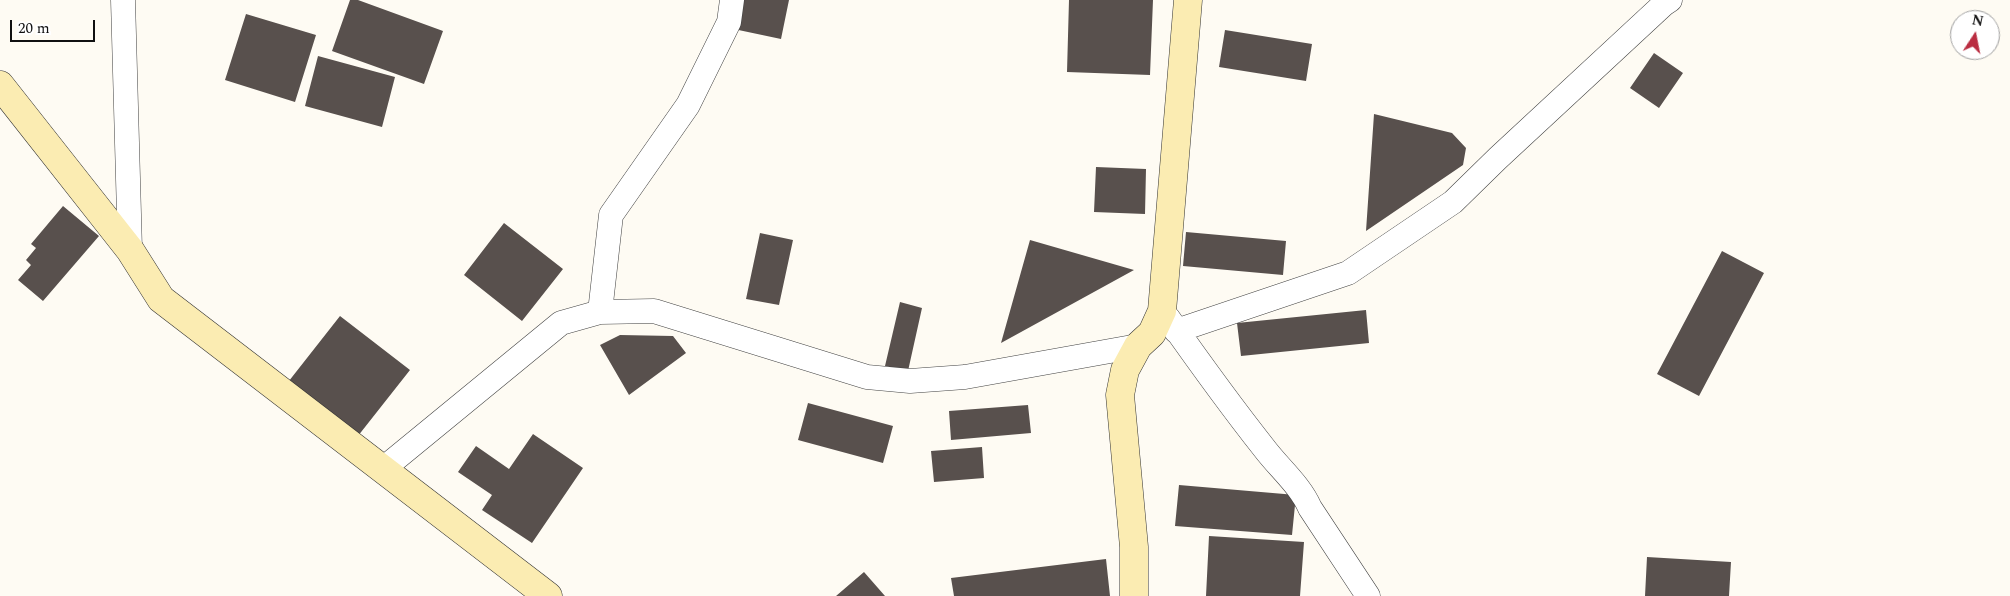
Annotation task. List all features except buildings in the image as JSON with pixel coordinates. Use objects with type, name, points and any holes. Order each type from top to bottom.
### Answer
[{"type":"street","points":[[123,0],[130,250]]},
{"type":"street","points":[[600,312],[611,215],[688,105],[729,22],[732,0]]},
{"type":"street","points":[[1188,0],[1169,321],[1231,407],[1274,462],[1305,497],[1310,508],[1368,596]]},
{"type":"street","points":[[1134,596],[1134,547],[1120,395],[1126,370],[1138,346],[1152,332],[1169,321],[1348,273],[1453,202],[1505,151],[1670,0]]},
{"type":"street","points":[[0,85],[130,250],[161,299],[548,596]]},
{"type":"street","points":[[383,469],[561,323],[600,312],[654,310],[867,377],[910,381],[965,377],[1138,346]]}]
